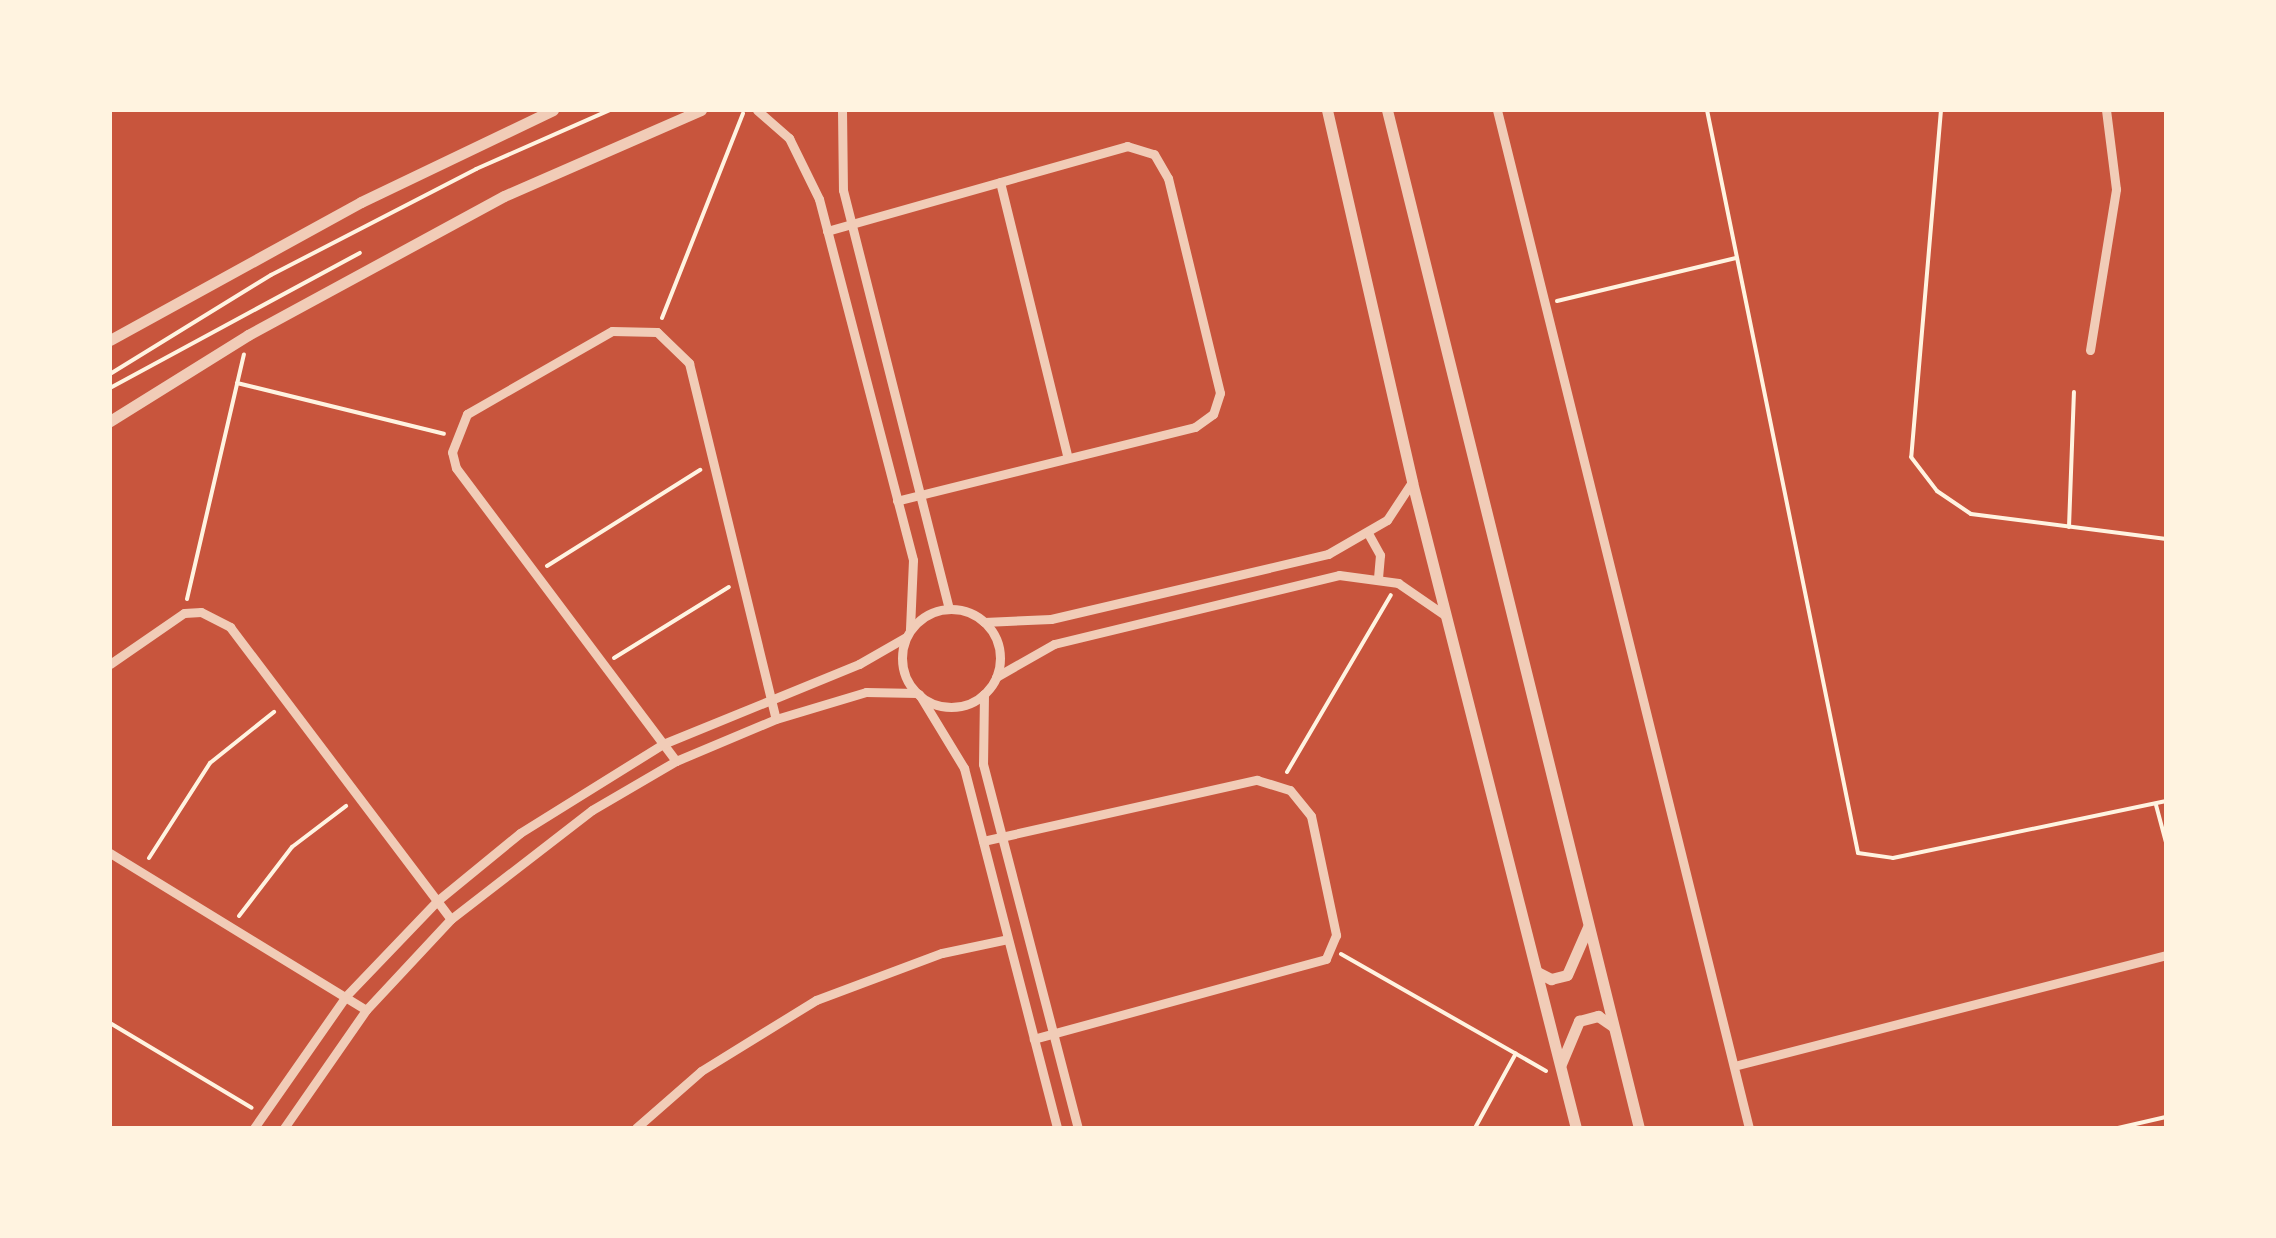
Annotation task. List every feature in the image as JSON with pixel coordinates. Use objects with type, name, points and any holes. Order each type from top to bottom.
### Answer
[{"type":"street","points":[[110,340],[361,202],[553,110]]},
{"type":"street","points":[[110,421],[248,335],[504,196],[701,110]]},
{"type":"street","points":[[757,110],[808,166],[913,560],[904,673],[964,768],[1057,1128]]},
{"type":"street","points":[[842,110],[838,161],[949,609]]},
{"type":"street","points":[[1327,110],[1412,482],[1576,1128]]},
{"type":"street","points":[[1387,110],[1638,1128]]},
{"type":"street","points":[[1497,110],[1749,1128]]},
{"type":"street","points":[[2090,350],[2116,189],[2106,110]]},
{"type":"street","points":[[827,231],[1128,146],[1154,154],[1172,196],[1218,404],[1195,427],[898,501]]},
{"type":"street","points":[[1000,182],[1068,458]]},
{"type":"street","points":[[676,761],[456,468],[454,436],[478,406],[612,331],[656,332],[688,364],[776,719]]},
{"type":"street","points":[[110,412],[131,407]]},
{"type":"street","points":[[254,1128],[346,996],[437,901],[549,813],[664,744],[771,700],[908,634],[927,615],[949,609],[984,622],[1051,619],[1328,554],[1369,535],[1412,482]]},
{"type":"street","points":[[1369,535],[1380,554],[1378,577]]},
{"type":"street","points":[[1078,1128],[980,746],[984,694],[996,677],[1054,644],[1339,575],[1378,577],[1398,583],[1446,616]]},
{"type":"street","points":[[110,664],[184,614],[200,612],[230,627],[451,920]]},
{"type":"street","points":[[984,622],[997,642],[996,677]]},
{"type":"street","points":[[284,1128],[366,1010],[451,920],[592,810],[676,761],[776,719],[866,692],[918,694],[951,706],[984,694]]},
{"type":"street","points":[[983,841],[1258,780],[1279,784],[1311,816],[1336,935],[1333,949],[1316,966],[1034,1039]]},
{"type":"street","points":[[110,853],[366,1010]]},
{"type":"street","points":[[1537,972],[1552,979],[1567,976],[1589,925]]},
{"type":"street","points":[[636,1128],[701,1070],[816,1000],[894,968],[1008,940]]},
{"type":"street","points":[[1734,1066],[2166,955]]},
{"type":"street","points":[[1561,1064],[1579,1021],[1598,1016],[1614,1026]]},
{"type":"path","points":[[110,374],[271,275],[476,168],[610,110]]},
{"type":"path","points":[[656,332],[745,110]]},
{"type":"path","points":[[1707,110],[1858,853],[1893,858],[2166,801]]},
{"type":"path","points":[[1941,110],[1911,456],[1937,491],[1970,514],[2166,539]]},
{"type":"path","points":[[1547,303],[1736,258]]},
{"type":"path","points":[[184,614],[248,335]]},
{"type":"path","points":[[237,383],[454,436]]},
{"type":"path","points":[[2069,528],[2074,392]]},
{"type":"path","points":[[535,573],[713,462]]},
{"type":"path","points":[[604,664],[742,579]]},
{"type":"path","points":[[1279,784],[1398,583]]},
{"type":"path","points":[[141,872],[210,763],[286,703]]},
{"type":"path","points":[[231,926],[292,847],[358,798]]},
{"type":"path","points":[[2156,805],[2166,842]]},
{"type":"path","points":[[1333,949],[1565,1083]]},
{"type":"path","points":[[110,1023],[262,1114]]},
{"type":"path","points":[[1475,1128],[1516,1053]]},
{"type":"path","points":[[2118,1128],[2166,1118]]}]
